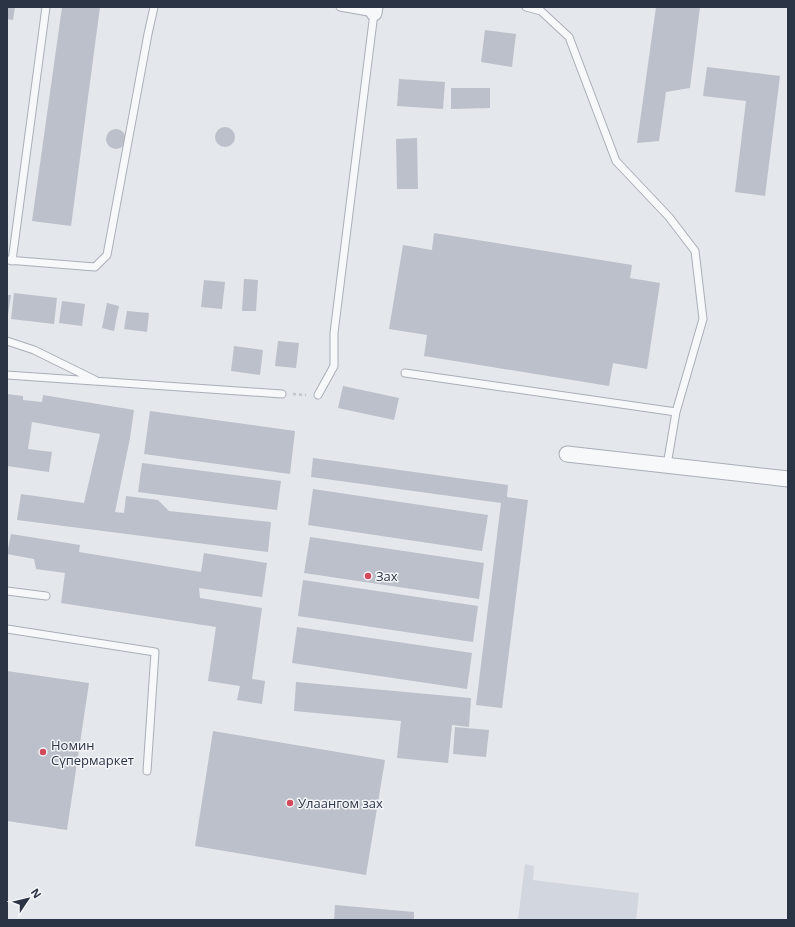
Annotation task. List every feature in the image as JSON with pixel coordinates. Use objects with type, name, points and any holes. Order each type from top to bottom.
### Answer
[{"type":"street","points":[[567,454],[788,479]]},
{"type":"lane","points":[[46,7],[10,261],[95,267],[107,255],[154,7]]},
{"type":"lane","points":[[318,395],[334,366],[334,333],[374,10],[340,7]]},
{"type":"lane","points":[[526,7],[541,11],[569,37],[616,161],[669,217],[695,251],[703,319],[676,412],[667,465]]},
{"type":"lane","points":[[7,342],[34,350],[98,381]]},
{"type":"lane","points":[[405,373],[676,412]]},
{"type":"lane","points":[[7,375],[282,394]]},
{"type":"lane","points":[[7,591],[46,596]]},
{"type":"lane","points":[[7,629],[155,652],[147,771]]},
{"type":"path","points":[[282,394],[318,395]]},
{"type":"shaded area","points":[[525,864],[534,866],[533,880],[639,893],[636,920],[518,920]]},
{"type":"building","points":[[7,7],[15,7],[13,20],[7,19]]},
{"type":"building","points":[[62,7],[100,7],[71,226],[32,221]]},
{"type":"building","points":[[656,7],[700,7],[690,88],[666,92],[659,141],[637,143]]},
{"type":"building","points":[[485,30],[516,34],[512,67],[481,62]]},
{"type":"building","points":[[707,67],[780,76],[765,196],[735,192],[746,101],[703,96]]},
{"type":"building","points":[[399,79],[445,82],[443,109],[397,106]]},
{"type":"building","points":[[451,88],[490,88],[490,108],[451,109]]},
{"type":"building","points":[[221,127],[229,127],[235,133],[235,141],[229,147],[221,147],[215,141],[215,133]]},
{"type":"building","points":[[116,129],[123,132],[126,139],[123,146],[116,149],[109,146],[106,139],[109,132]]},
{"type":"building","points":[[417,138],[418,189],[397,189],[396,139]]},
{"type":"building","points":[[434,233],[632,265],[630,278],[660,283],[647,369],[613,363],[609,386],[424,356],[427,335],[389,329],[403,245],[432,250]]},
{"type":"building","points":[[244,279],[258,280],[256,311],[242,311]]},
{"type":"building","points":[[204,280],[225,282],[222,309],[201,307]]},
{"type":"building","points":[[14,293],[57,298],[54,324],[11,319]]},
{"type":"building","points":[[7,295],[11,295],[8,315],[7,315]]},
{"type":"building","points":[[62,301],[85,304],[82,326],[59,323]]},
{"type":"building","points":[[107,303],[119,306],[114,331],[102,328]]},
{"type":"building","points":[[127,311],[149,313],[147,332],[124,329]]},
{"type":"building","points":[[278,341],[299,343],[296,368],[275,366]]},
{"type":"building","points":[[234,346],[263,350],[260,375],[231,371]]},
{"type":"building","points":[[343,386],[399,398],[394,420],[338,408]]},
{"type":"building","points":[[7,394],[23,396],[23,400],[42,402],[43,395],[134,410],[115,512],[124,513],[126,496],[158,500],[169,511],[271,522],[268,552],[17,520],[21,494],[84,503],[100,434],[32,422],[28,449],[52,452],[49,472],[7,466]]},
{"type":"building","points":[[150,411],[295,431],[290,474],[144,454]]},
{"type":"building","points":[[313,458],[508,485],[507,497],[528,500],[502,708],[476,705],[501,503],[311,477]]},
{"type":"building","points":[[142,463],[281,481],[277,510],[138,492]]},
{"type":"building","points":[[313,489],[488,515],[482,551],[308,525]]},
{"type":"building","points":[[11,534],[80,545],[79,552],[201,572],[204,553],[267,563],[262,597],[199,588],[200,598],[262,608],[252,679],[265,681],[262,704],[237,700],[240,686],[208,681],[216,627],[61,603],[65,573],[36,569],[34,559],[7,554]]},
{"type":"building","points":[[310,537],[484,563],[479,599],[304,573]]},
{"type":"building","points":[[303,580],[478,606],[473,642],[298,616]]},
{"type":"building","points":[[297,627],[472,653],[467,689],[292,663]]},
{"type":"building","name":"Номин Сүпермаркет","points":[[7,671],[89,683],[67,830],[7,821]]},
{"type":"building","points":[[296,682],[471,698],[469,727],[452,725],[448,763],[397,758],[401,721],[294,711]]},
{"type":"building","points":[[455,727],[489,730],[486,757],[453,754]]},
{"type":"building","name":"Улаангом зах","points":[[213,731],[385,760],[366,875],[195,846]]},
{"type":"building","points":[[335,905],[414,912],[414,920],[334,920]]},
{"type":"place","name":"Зах","points":[[368,576]]},
{"type":"place","name":"Номин Сүпермаркет","points":[[43,752]]},
{"type":"place","name":"Улаангом зах","points":[[290,803]]}]
